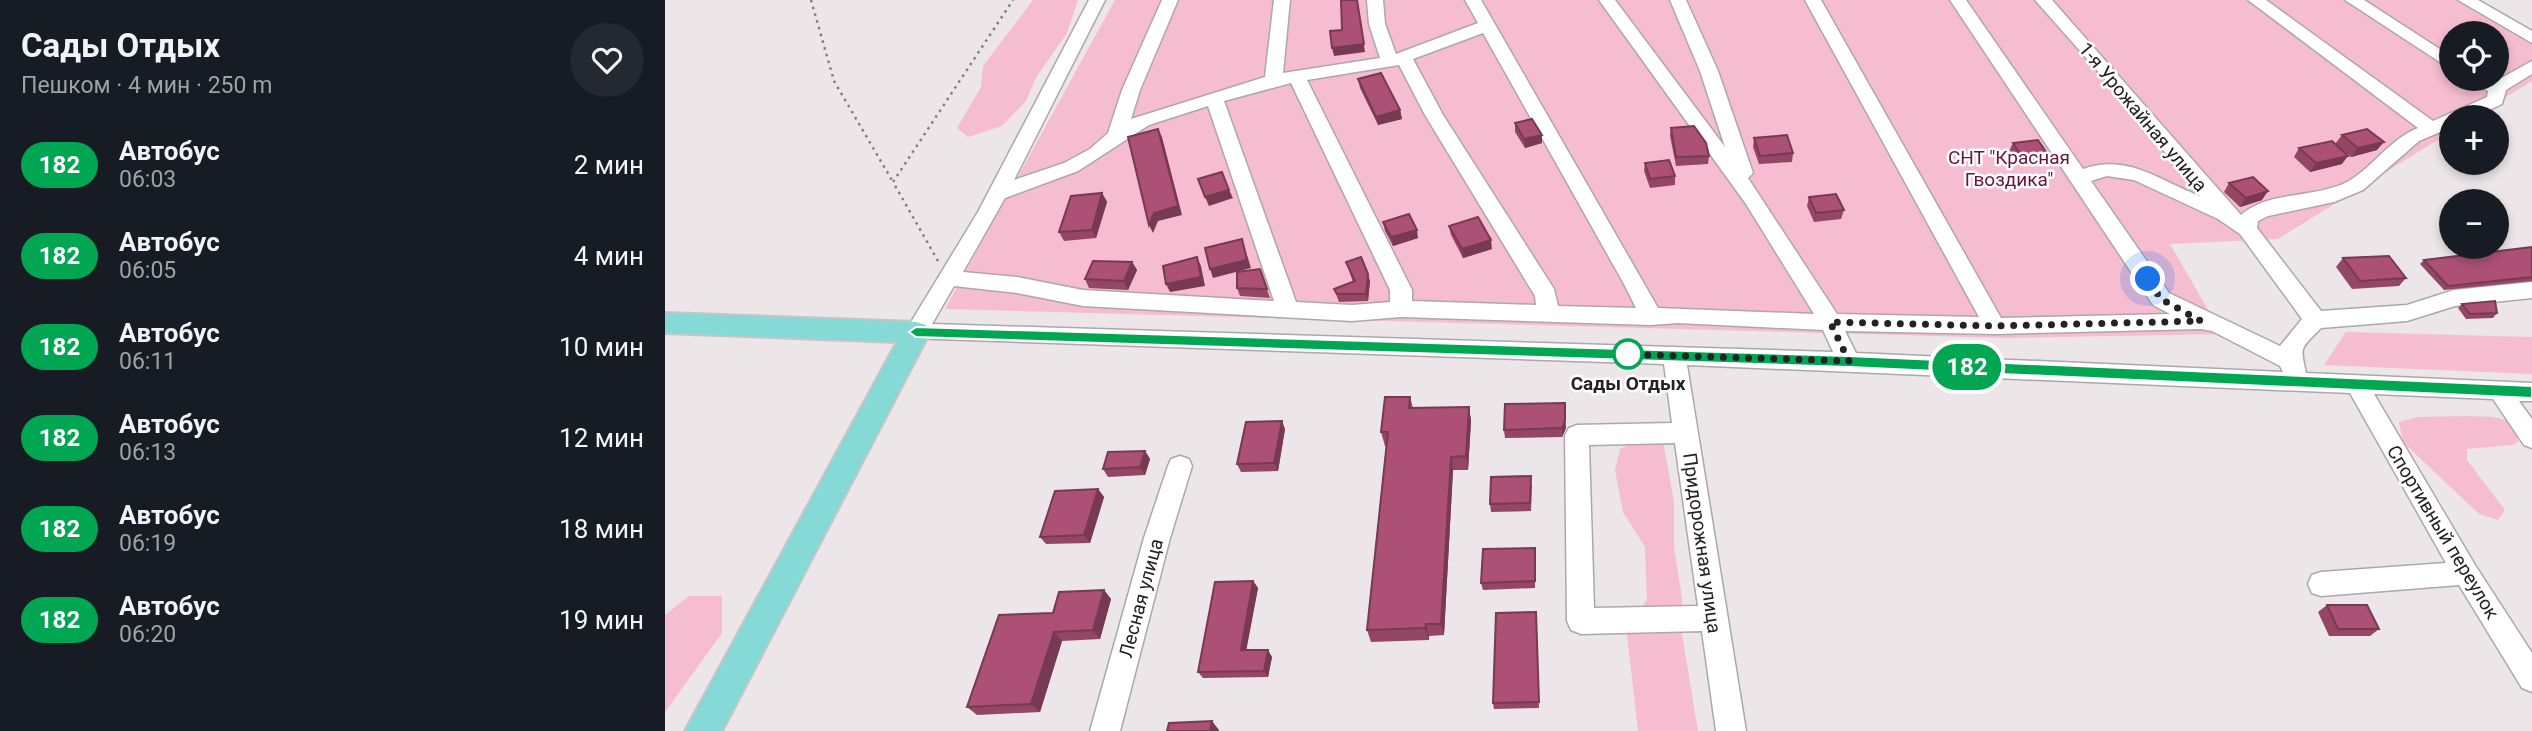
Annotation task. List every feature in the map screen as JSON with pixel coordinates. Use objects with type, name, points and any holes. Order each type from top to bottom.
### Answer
[{"type":"main road","points":[[665,323],[916,332],[703,731]]},
{"type":"street","points":[[1097,0],[998,193],[916,332],[1849,361],[2532,392]]},
{"type":"street","points":[[1117,135],[1131,90],[1170,0]]},
{"type":"street","points":[[1273,80],[1282,0]]},
{"type":"street","points":[[1375,0],[1377,24],[1546,295],[1548,313]]},
{"type":"street","points":[[1473,0],[1635,284],[1651,317]]},
{"type":"street","points":[[1607,0],[1753,199],[1830,322],[1849,361]]},
{"type":"street","points":[[1678,0],[1709,71],[1753,199]]},
{"type":"street","points":[[1813,0],[1995,326]]},
{"type":"street","points":[[1958,0],[2161,299],[2201,321]]},
{"type":"street","name":"1-я Урожайная улица","points":[[2043,0],[2125,91],[2226,215],[2247,229],[2315,320]]},
{"type":"street","points":[[2256,0],[2430,128]]},
{"type":"street","points":[[2353,0],[2439,56]]},
{"type":"street","points":[[2466,0],[2529,34]]},
{"type":"street","points":[[998,193],[1071,167],[1097,153],[1117,135],[1142,121],[1273,80],[1298,79],[1397,60],[1488,25]]},
{"type":"street","points":[[2509,80],[2532,66]]},
{"type":"street","points":[[1298,79],[1402,290],[1401,309]]},
{"type":"street","points":[[2485,105],[2496,100],[2497,91]]},
{"type":"street","points":[[1214,97],[1288,309]]},
{"type":"street","points":[[2247,229],[2249,218],[2262,210],[2327,197],[2356,185],[2412,136],[2439,125]]},
{"type":"street","points":[[2079,178],[2106,169],[2139,172],[2176,193],[2226,215]]},
{"type":"street","points":[[948,278],[1017,285],[1083,298],[1352,313],[1401,309],[1995,326],[2201,321],[2216,323],[2288,360],[2302,383]]},
{"type":"street","points":[[2288,360],[2292,344],[2315,320],[2407,313],[2454,298],[2532,290]]},
{"type":"street","name":"Придорожная улица","points":[[1674,356],[1687,432],[1711,618],[1731,731]]},
{"type":"street","name":"Спортивный переулок","points":[[2357,385],[2466,573],[2532,678]]},
{"type":"street","points":[[2499,390],[2532,438]]},
{"type":"street","points":[[1687,432],[1577,435],[1581,621],[1711,618]]},
{"type":"street","name":"Лесная улица","points":[[1105,731],[1157,538],[1180,466]]},
{"type":"street","points":[[2321,584],[2466,573]]},
{"type":"path","points":[[811,0],[834,81],[948,278]]},
{"type":"path","points":[[896,188],[893,182],[1013,0]]},
{"type":"green space","points":[[1033,0],[1078,0],[1067,33],[1037,76],[1026,101],[1002,126],[968,137],[957,128],[981,87],[983,66]]},
{"type":"green space","name":"СНТ \"Красная Гвоздика\"","points":[[1115,0],[2476,0],[2532,34],[2532,81],[2493,105],[2439,105],[2439,139],[2278,239],[2170,244],[2222,334],[2007,338],[945,309]]},
{"type":"green space","points":[[2346,332],[2532,337],[2532,374],[2324,365]]},
{"type":"green space","points":[[2418,417],[2500,418],[2507,421],[2516,432],[2518,442],[2512,445],[2467,449],[2467,460],[2505,510],[2498,520],[2479,514],[2403,442],[2399,422]]},
{"type":"green space","points":[[1635,442],[1663,442],[1674,501],[1674,547],[1682,598],[1682,634],[1698,731],[1638,731],[1627,634],[1647,599],[1645,547],[1623,512],[1615,470],[1620,449]]},
{"type":"green space","points":[[689,596],[722,596],[722,633],[665,712],[665,615]]},
{"type":"building","points":[[1341,0],[1357,0],[1364,44],[1332,48],[1330,31],[1342,30]]},
{"type":"building","points":[[1381,73],[1400,110],[1376,117],[1358,79]]},
{"type":"building","points":[[1532,119],[1542,135],[1524,139],[1515,123]]},
{"type":"building","points":[[1694,126],[1706,143],[1709,156],[1676,157],[1671,128]]},
{"type":"building","points":[[1158,129],[1178,206],[1154,213],[1149,225],[1128,137]]},
{"type":"building","points":[[2367,129],[2384,142],[2358,148],[2342,135]]},
{"type":"building","points":[[1787,135],[1793,153],[1760,156],[1754,138]]},
{"type":"building","points":[[2038,140],[2048,155],[2022,157],[2013,143]]},
{"type":"building","points":[[2332,141],[2348,156],[2316,163],[2299,148]]},
{"type":"building","points":[[1669,160],[1675,176],[1650,179],[1645,163]]},
{"type":"building","points":[[1222,172],[1229,190],[1205,197],[1198,179]]},
{"type":"building","points":[[2253,177],[2268,191],[2246,198],[2229,183]]},
{"type":"building","points":[[1102,193],[1092,230],[1059,232],[1071,196]]},
{"type":"building","points":[[1836,194],[1844,210],[1816,213],[1809,197]]},
{"type":"building","points":[[1409,214],[1417,230],[1391,237],[1383,222]]},
{"type":"building","points":[[1478,217],[1491,240],[1462,249],[1449,226]]},
{"type":"building","points":[[1242,239],[1247,260],[1210,269],[1205,248]]},
{"type":"building","points":[[2532,247],[2532,277],[2448,286],[2424,260],[2509,259],[2509,250]]},
{"type":"building","points":[[2389,256],[2406,278],[2360,281],[2343,258]]},
{"type":"building","points":[[1197,257],[1201,277],[1166,284],[1163,266]]},
{"type":"building","points":[[1361,257],[1368,274],[1366,294],[1337,294],[1334,289],[1355,281],[1346,262]]},
{"type":"building","points":[[1093,261],[1132,262],[1124,281],[1085,279]]},
{"type":"building","points":[[1260,269],[1267,289],[1237,288],[1237,272]]},
{"type":"building","points":[[2495,301],[2497,313],[2470,314],[2462,304]]},
{"type":"building","points":[[1385,397],[1410,397],[1409,408],[1469,407],[1466,456],[1451,457],[1441,624],[1426,624],[1425,628],[1367,630],[1388,432],[1381,432]]},
{"type":"building","points":[[1565,403],[1562,428],[1504,430],[1505,404]]},
{"type":"building","points":[[1282,421],[1274,463],[1237,464],[1246,422]]},
{"type":"building","points":[[1145,451],[1140,467],[1103,469],[1108,452]]},
{"type":"building","points":[[1531,476],[1530,503],[1490,504],[1491,477]]},
{"type":"building","points":[[1098,489],[1084,535],[1040,537],[1055,491]]},
{"type":"building","points":[[1535,548],[1535,581],[1481,583],[1483,549]]},
{"type":"building","points":[[1253,581],[1241,650],[1268,650],[1264,671],[1198,672],[1215,582]]},
{"type":"building","points":[[1104,590],[1093,630],[1054,632],[1031,704],[967,707],[999,615],[1053,613],[1059,592]]},
{"type":"building","points":[[2327,605],[2367,605],[2379,629],[2338,629]]},
{"type":"building","points":[[1536,612],[1539,702],[1493,703],[1496,613]]},
{"type":"building","points":[[1212,721],[1210,731],[1167,731],[1169,723]]},
{"type":"bus line","name":"182","points":[[916,332],[1849,361],[2532,392]]},
{"type":"place","name":"Сады Отдых","points":[[1628,354]]},
{"type":"route","points":[[1628,354],[1619,354],[1849,361],[1830,322],[1995,326],[2201,321],[2161,299],[2148,279]]}]
